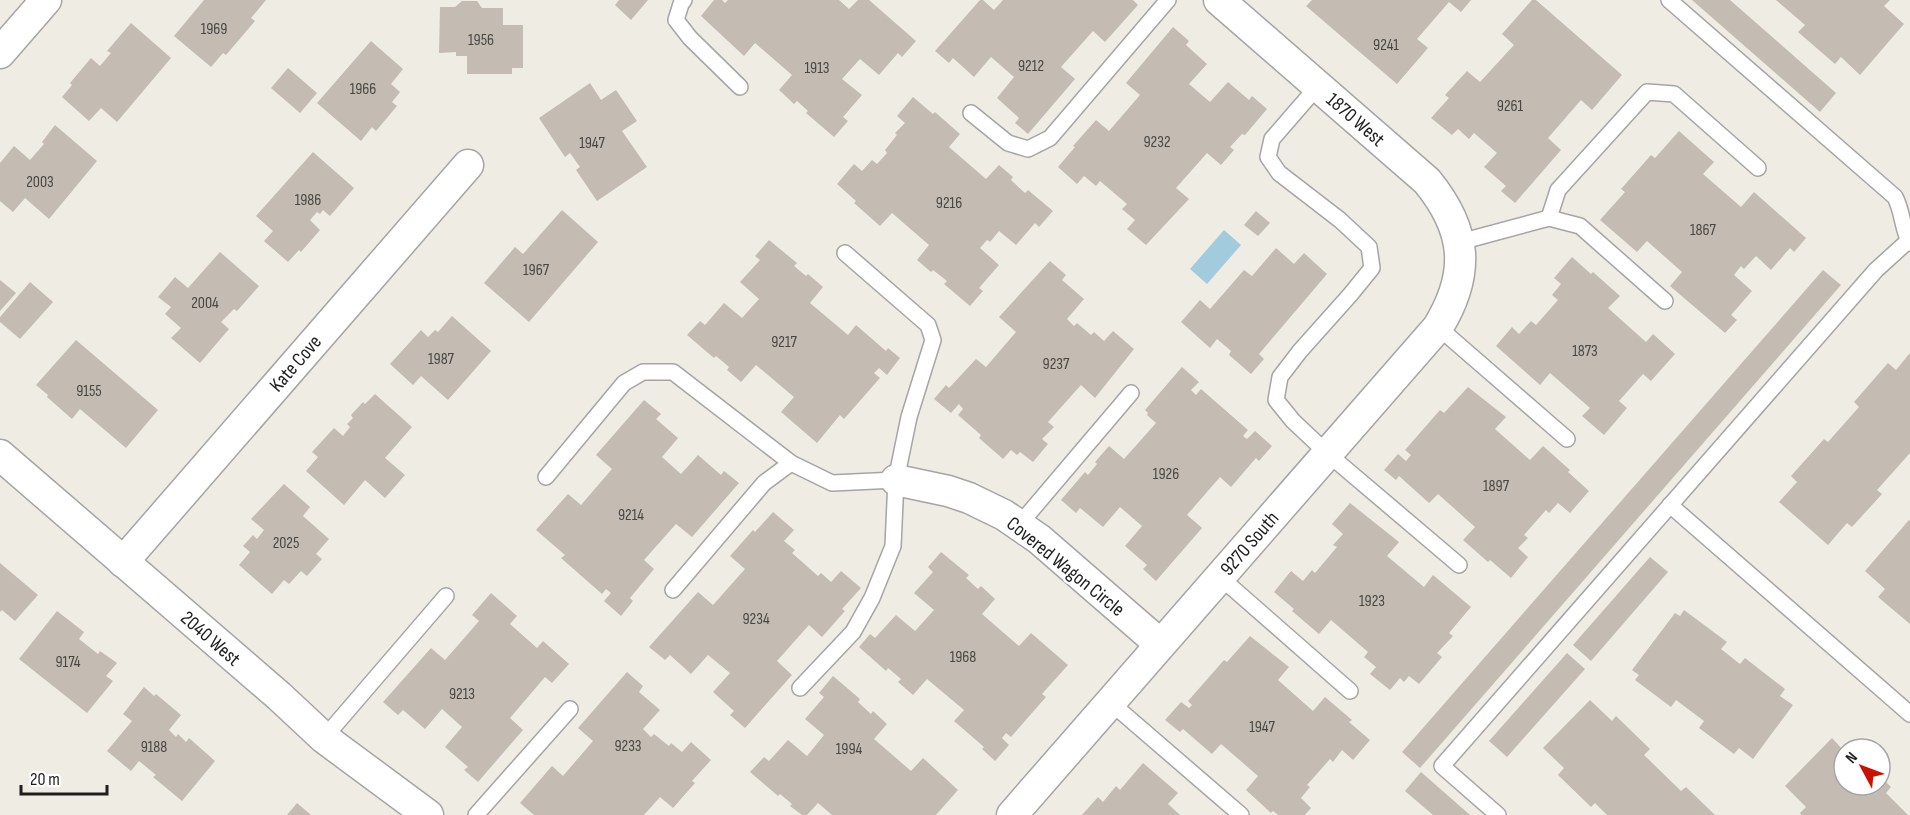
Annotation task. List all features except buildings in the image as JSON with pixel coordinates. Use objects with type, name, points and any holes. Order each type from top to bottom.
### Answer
[{"type":"street","points":[[0,52],[46,0]]},
{"type":"street","name":"1870 West","points":[[1219,0],[1427,181],[1447,209],[1461,250]]},
{"type":"street","name":"Kate Cove","points":[[123,562],[468,165]]},
{"type":"street","name":"9270 South","points":[[1012,815],[1438,327],[1455,295],[1461,250]]},
{"type":"street","name":"2040 West","points":[[0,455],[279,696],[324,738],[428,815]]},
{"type":"street","name":"Covered Wagon Circle","points":[[897,480],[969,498],[1004,515],[1039,539],[1160,644]]},
{"type":"lane","points":[[684,0],[676,20],[690,38],[740,87]]},
{"type":"lane","points":[[971,113],[1008,143],[1029,149],[1050,138],[1168,0]]},
{"type":"lane","points":[[1498,815],[1442,766],[1876,270],[1909,242],[1895,197],[1669,0]]},
{"type":"lane","points":[[1318,86],[1272,139],[1268,157],[1279,173],[1340,220],[1369,247],[1372,268],[1280,377],[1276,400],[1293,421],[1327,453],[1459,565]]},
{"type":"lane","points":[[1549,218],[1558,190],[1647,92],[1674,94],[1758,168]]},
{"type":"lane","points":[[1461,250],[1549,218],[1580,226],[1665,301]]},
{"type":"lane","points":[[800,688],[853,632],[872,598],[893,546],[897,480],[909,417],[933,340],[928,325],[844,253]]},
{"type":"lane","points":[[1438,327],[1567,439]]},
{"type":"lane","points":[[546,477],[624,383],[644,372],[674,372],[791,463],[832,483],[897,480]]},
{"type":"lane","points":[[1019,525],[1131,393]]},
{"type":"lane","points":[[673,590],[764,483],[791,463]]},
{"type":"lane","points":[[1670,505],[1910,714]]},
{"type":"lane","points":[[1220,577],[1350,691]]},
{"type":"lane","points":[[324,738],[446,597]]},
{"type":"lane","points":[[1110,702],[1241,815]]},
{"type":"lane","points":[[476,815],[570,709]]},
{"type":"water","points":[[1224,230],[1241,245],[1207,284],[1190,269]]}]
